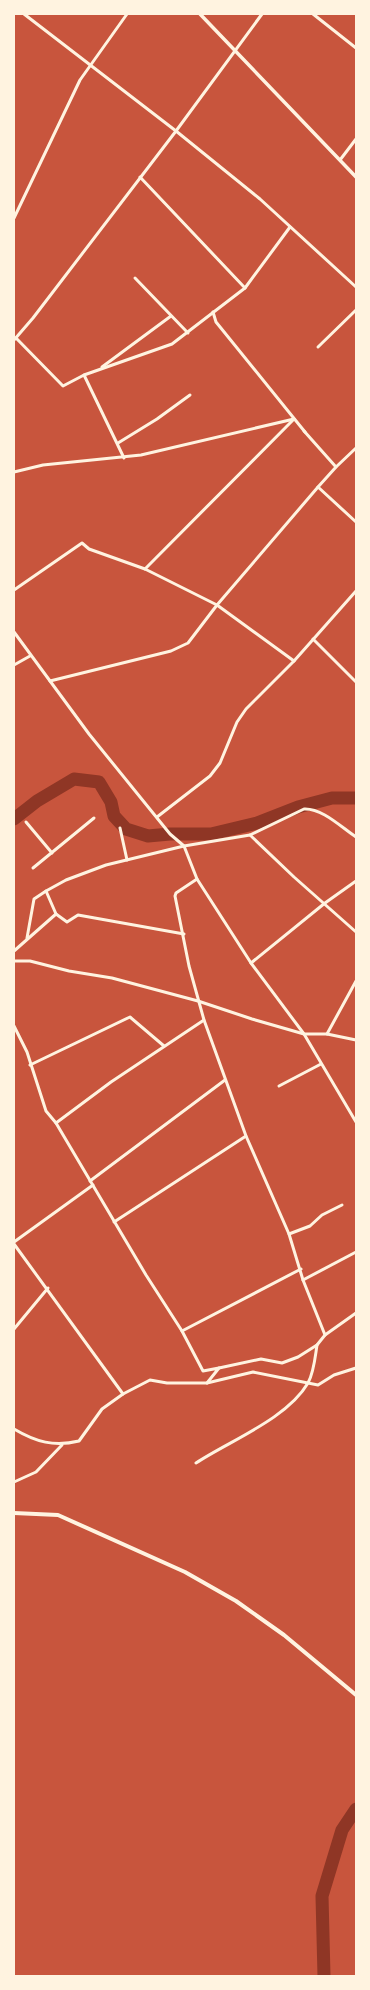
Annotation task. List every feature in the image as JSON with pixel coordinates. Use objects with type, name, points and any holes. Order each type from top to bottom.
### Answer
[{"type":"main road","points":[[14,1513],[58,1515],[185,1572],[236,1601],[284,1635],[356,1695]]},
{"type":"street","points":[[24,14],[176,131],[260,199],[356,287]]},
{"type":"street","points":[[14,218],[80,80],[89,65],[127,14]]},
{"type":"street","points":[[200,14],[356,178]]},
{"type":"street","points":[[262,14],[176,131],[15,339],[63,386],[84,375],[172,344],[245,288],[290,227]]},
{"type":"street","points":[[313,14],[356,48]]},
{"type":"street","points":[[340,160],[356,139]]},
{"type":"street","points":[[140,177],[245,288]]},
{"type":"street","points":[[135,278],[188,333]]},
{"type":"street","points":[[318,347],[356,310]]},
{"type":"street","points":[[213,312],[216,322],[305,432]]},
{"type":"street","points":[[98,370],[171,316]]},
{"type":"street","points":[[84,375],[124,458]]},
{"type":"street","points":[[118,443],[158,419],[190,395]]},
{"type":"street","points":[[294,419],[336,467]]},
{"type":"street","points":[[14,472],[43,465],[124,458],[160,451],[294,419]]},
{"type":"street","points":[[145,569],[294,419]]},
{"type":"street","points":[[50,681],[180,648],[188,643],[217,605],[318,487],[356,448]]},
{"type":"street","points":[[318,487],[356,522]]},
{"type":"street","points":[[14,590],[82,543],[89,549],[145,569],[217,605],[294,661]]},
{"type":"street","points":[[157,817],[210,776],[220,763],[237,722],[246,709],[294,661],[356,590]]},
{"type":"street","points":[[14,632],[30,656],[89,734],[170,834],[184,846],[197,879],[251,963],[304,1034],[356,1122]]},
{"type":"street","points":[[313,639],[356,682]]},
{"type":"street","points":[[14,665],[30,656]]},
{"type":"street","points":[[27,940],[32,922],[34,899],[46,891],[87,871],[184,846],[250,835],[304,809],[311,808],[356,837]]},
{"type":"street","points":[[33,868],[94,818]]},
{"type":"street","points":[[26,822],[52,853]]},
{"type":"street","points":[[120,828],[127,860]]},
{"type":"street","points":[[250,835],[294,878],[325,903],[356,932]]},
{"type":"street","points":[[197,879],[175,894],[179,924],[184,934],[189,966],[198,1001],[246,1136],[289,1234],[301,1269],[303,1280],[325,1335]]},
{"type":"street","points":[[251,963],[325,903],[356,881]]},
{"type":"street","points":[[46,891],[56,914],[67,922],[78,915],[184,934]]},
{"type":"street","points":[[14,951],[56,914]]},
{"type":"street","points":[[14,961],[30,961],[69,971],[112,978],[198,1001],[304,1034],[327,1034],[356,1040]]},
{"type":"street","points":[[327,1034],[356,981]]},
{"type":"street","points":[[30,1065],[130,1017],[164,1046]]},
{"type":"street","points":[[56,1123],[111,1082],[204,1020]]},
{"type":"street","points":[[14,1026],[27,1052],[46,1112],[56,1123],[114,1222],[182,1331],[203,1371],[261,1359],[282,1363],[298,1358],[317,1345],[325,1335],[356,1313]]},
{"type":"street","points":[[279,1086],[321,1064]]},
{"type":"street","points":[[90,1181],[225,1080]]},
{"type":"street","points":[[114,1222],[246,1136]]},
{"type":"street","points":[[93,1185],[14,1243],[48,1288],[122,1394]]},
{"type":"street","points":[[289,1234],[310,1226],[322,1215],[342,1205]]},
{"type":"street","points":[[303,1280],[356,1252]]},
{"type":"street","points":[[182,1331],[301,1269]]},
{"type":"street","points":[[14,1329],[48,1288]]},
{"type":"street","points":[[196,1463],[272,1418],[299,1395],[308,1383],[315,1364],[317,1345]]},
{"type":"street","points":[[207,1383],[219,1368]]},
{"type":"street","points":[[14,1429],[36,1440],[62,1445],[79,1441],[102,1409],[122,1394],[150,1380],[167,1383],[207,1383],[253,1372],[318,1385],[334,1375],[356,1368]]},
{"type":"street","points":[[14,1482],[36,1472],[62,1445]]},
{"type":"waterway","points":[[14,819],[37,801],[74,779],[99,782],[111,802],[114,816],[126,829],[148,836],[170,834],[211,834],[257,823],[298,807],[332,798],[356,798]]},
{"type":"waterway","points":[[324,1976],[322,1896],[342,1830],[356,1809]]}]
